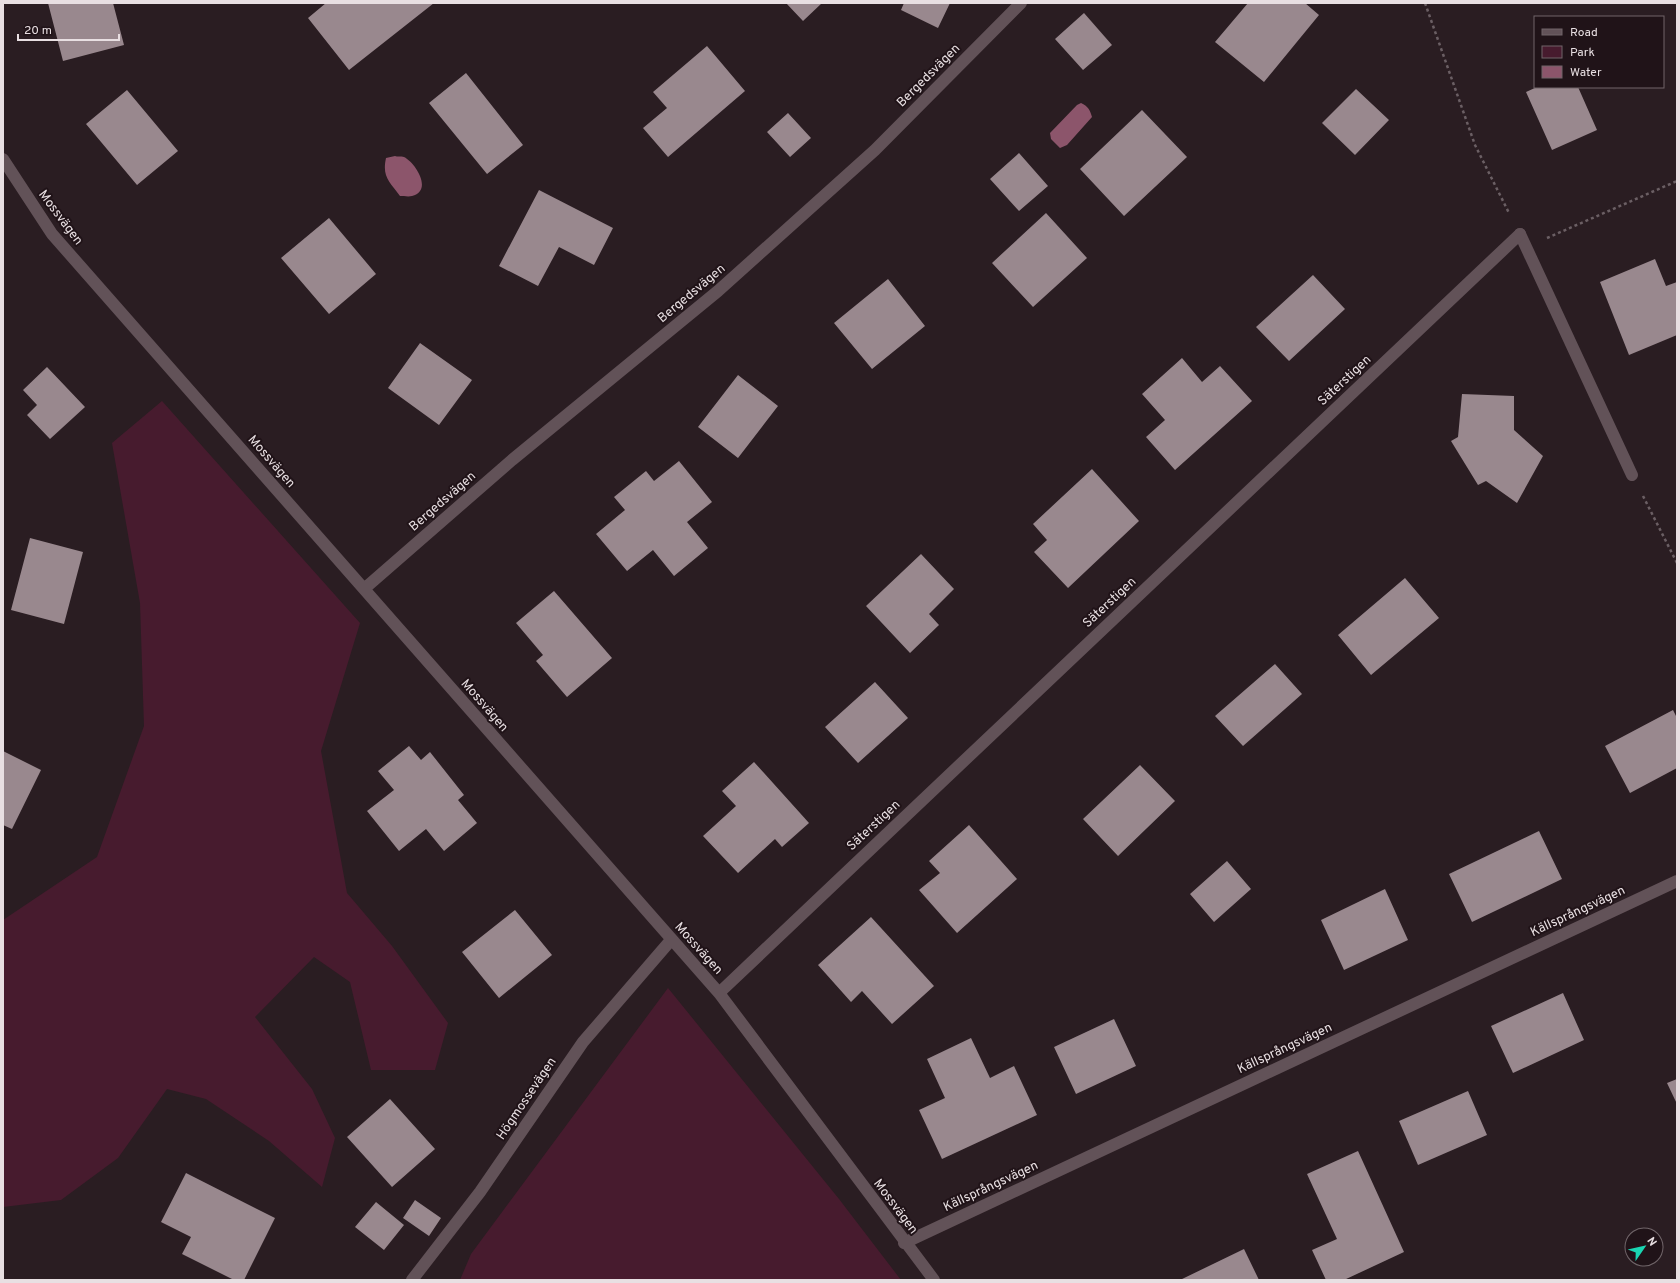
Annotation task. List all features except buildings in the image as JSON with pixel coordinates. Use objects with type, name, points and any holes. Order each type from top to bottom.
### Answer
[{"type":"street","name":"Bergedsvägen","points":[[364,589],[512,460],[718,292],[875,150],[1021,3]]},
{"type":"street","name":"Mossvägen","points":[[3,159],[52,234],[719,993],[904,1243],[934,1280]]},
{"type":"street","points":[[1520,234],[1632,475]]},
{"type":"street","name":"Säterstigen","points":[[719,993],[1520,234]]},
{"type":"street","name":"Källsprångsvägen","points":[[904,1243],[1677,881]]},
{"type":"street","name":"Högmossevägen","points":[[412,1280],[480,1192],[583,1042],[672,940]]},
{"type":"path","points":[[1426,3],[1475,144],[1520,234]]},
{"type":"path","points":[[1527,247],[1677,181]]},
{"type":"path","points":[[1632,475],[1677,563]]},
{"type":"green space","points":[[162,401],[360,623],[321,751],[347,893],[392,946],[448,1023],[435,1070],[371,1070],[350,982],[314,957],[255,1017],[312,1089],[335,1138],[322,1187],[269,1141],[206,1099],[167,1089],[118,1158],[61,1200],[3,1207],[3,920],[97,857],[144,726],[140,603],[112,443]]},
{"type":"green space","points":[[668,988],[839,1199],[901,1280],[460,1280],[471,1254]]},
{"type":"water","points":[[1081,103],[1088,108],[1092,117],[1067,145],[1060,148],[1051,139],[1050,133],[1077,105]]},
{"type":"water","points":[[395,156],[404,157],[409,160],[417,171],[422,183],[421,189],[418,193],[411,196],[400,196],[387,178],[385,170],[386,158]]}]
